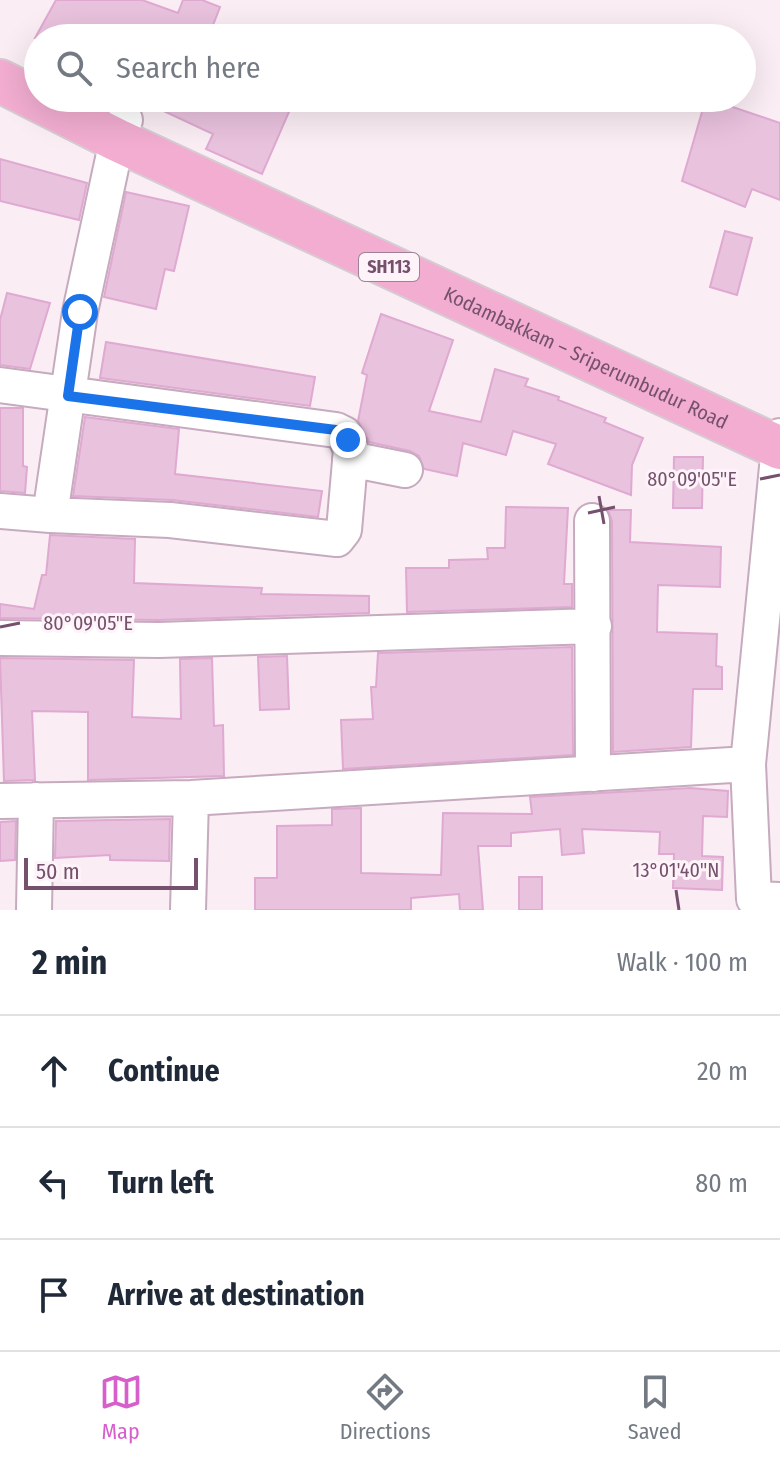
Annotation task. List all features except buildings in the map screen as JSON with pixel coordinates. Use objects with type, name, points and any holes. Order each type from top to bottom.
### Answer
[{"type":"main road","points":[[0,55],[24,68]]},
{"type":"main road","name":"Kodambakkam – Sriperumbudur Road","points":[[0,81],[24,91]]},
{"type":"main road","name":"Kodambakkam – Sriperumbudur Road","points":[[77,112],[779,438]]},
{"type":"main road","name":"Kodambakkam – Sriperumbudur Road","points":[[99,112],[121,130]]},
{"type":"street","points":[[50,515],[80,312],[121,130]]},
{"type":"street","points":[[0,385],[336,430],[348,440],[350,459],[344,530],[337,539],[170,520],[0,511]]},
{"type":"street","points":[[756,903],[748,764],[779,438]]},
{"type":"street","points":[[350,459],[405,470]]},
{"type":"street","points":[[592,521],[593,774]]},
{"type":"street","points":[[0,638],[159,640],[594,626]]},
{"type":"street","points":[[0,801],[191,798],[748,764]]},
{"type":"street","points":[[188,910],[191,798]]},
{"type":"street","points":[[34,910],[36,800]]},
{"type":"route","points":[[80,312],[68,396],[336,430],[348,440]]}]
